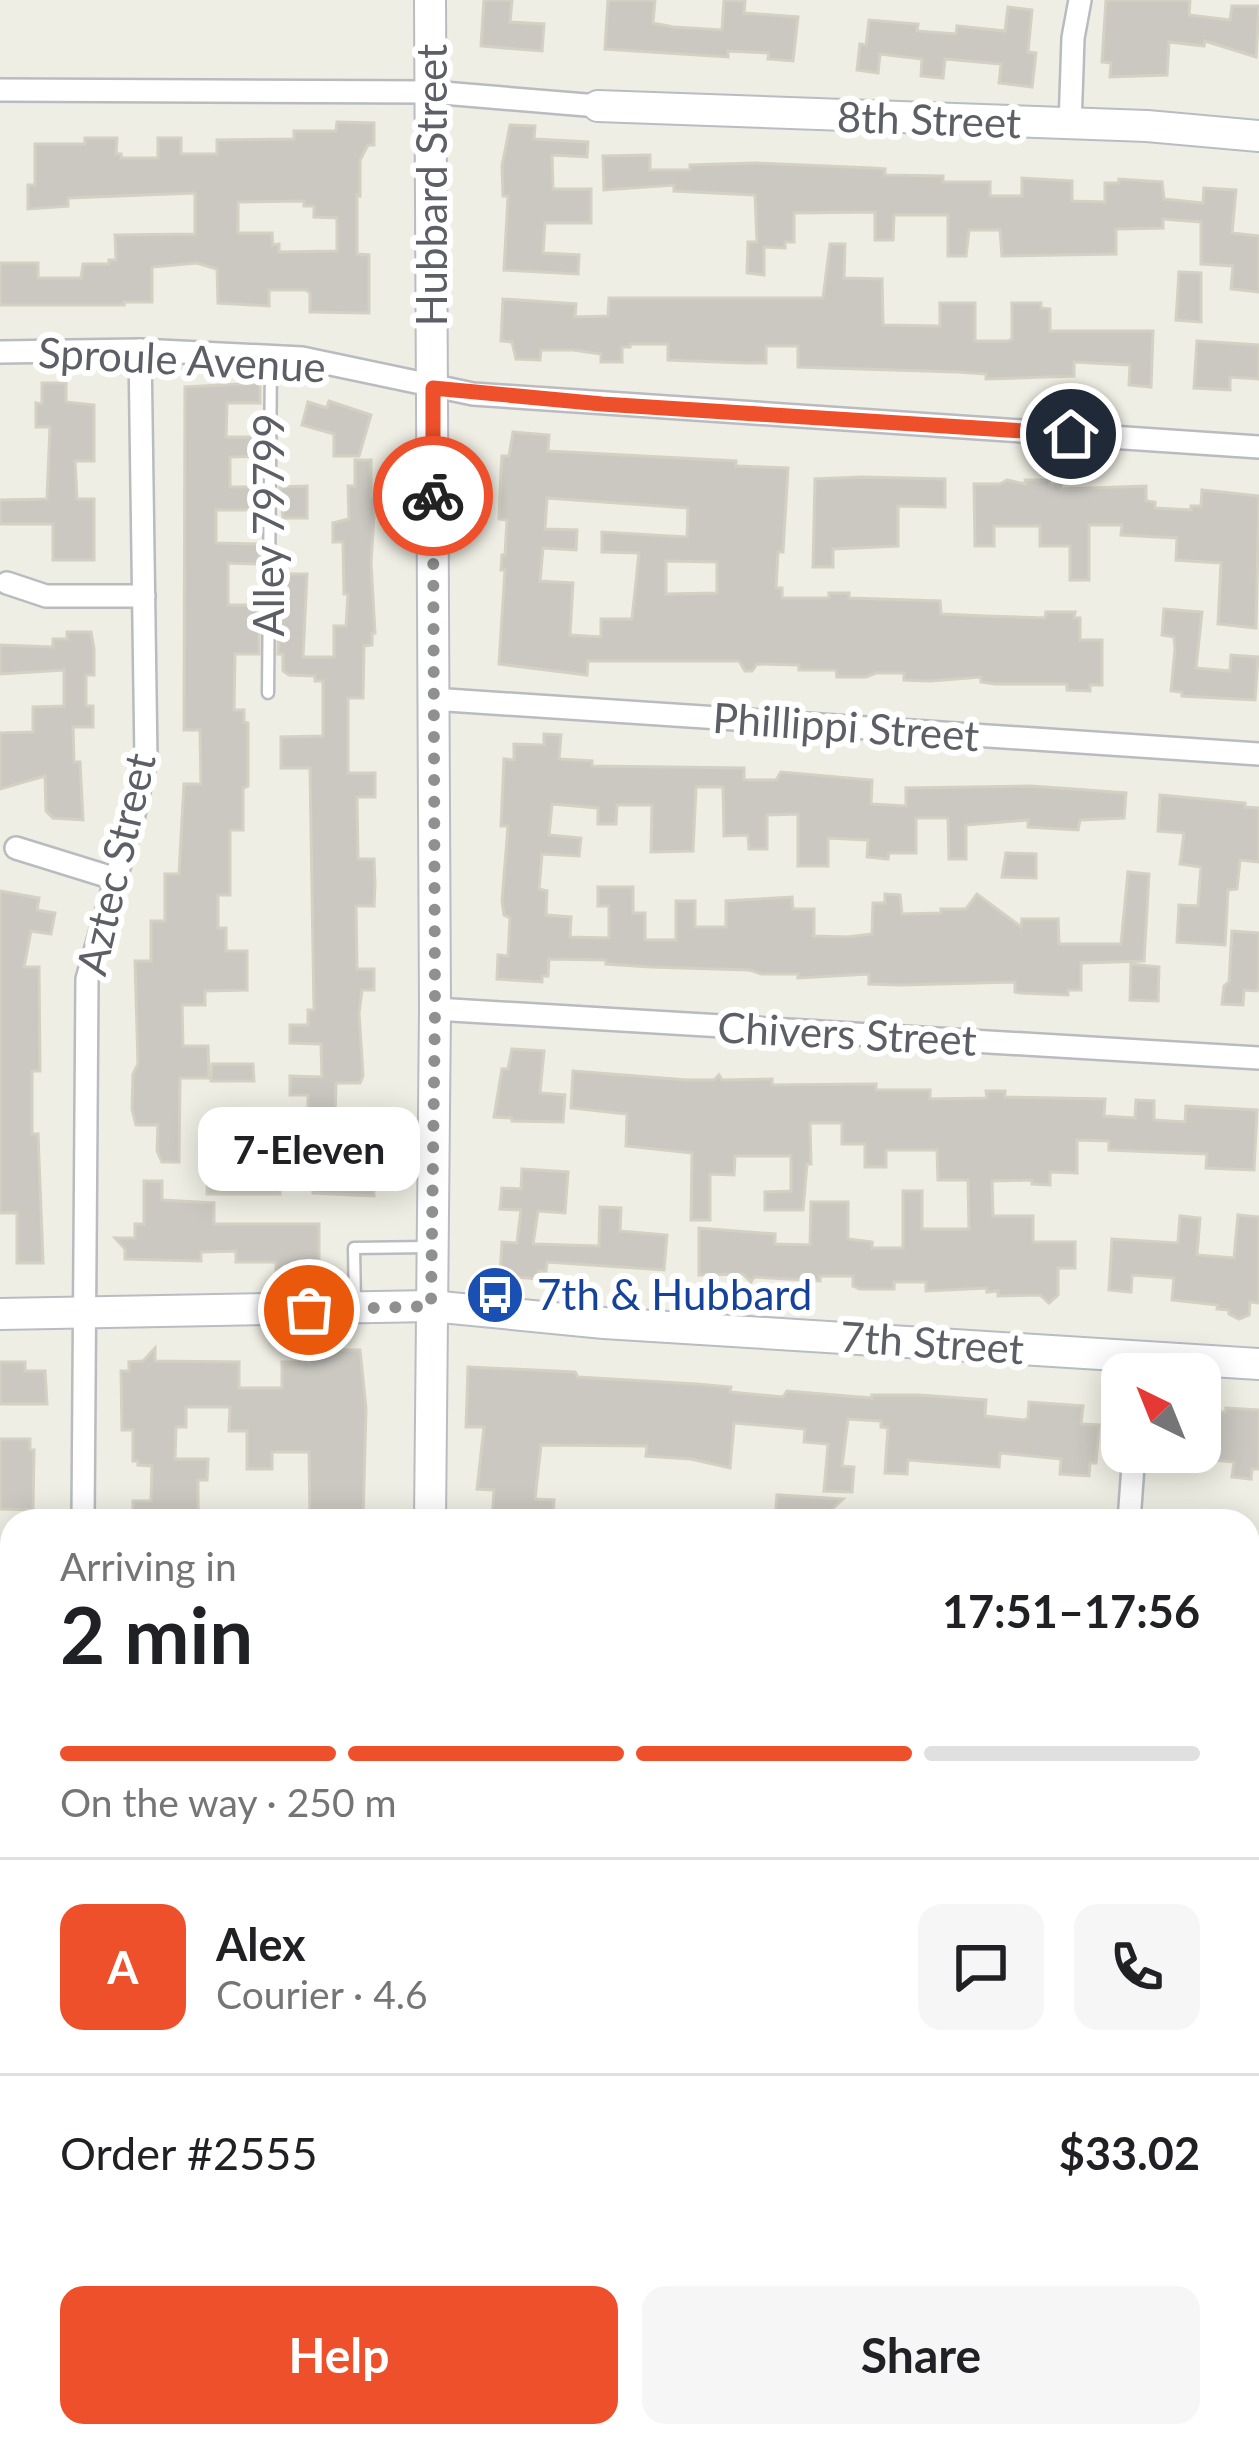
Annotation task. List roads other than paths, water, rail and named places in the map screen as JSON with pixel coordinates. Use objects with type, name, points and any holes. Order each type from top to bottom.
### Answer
[{"type":"street","name":"Hubbard Street","points":[[430,0],[435,1009],[430,1509]]},
{"type":"street","points":[[1070,126],[1073,38],[1080,0]]},
{"type":"street","points":[[0,90],[431,92],[598,106]]},
{"type":"street","name":"8th Street","points":[[598,106],[1148,126],[1259,136]]},
{"type":"street","name":"Sproule Avenue","points":[[0,352],[140,350],[302,358],[433,388],[602,404],[1259,446]]},
{"type":"street","name":"Aztec Street","points":[[83,1509],[87,979],[146,760],[140,350]]},
{"type":"street","points":[[8,583],[46,596],[144,596]]},
{"type":"street","name":"Phillippi Street","points":[[432,699],[1259,754]]},
{"type":"street","points":[[16,848],[116,879]]},
{"type":"street","name":"Chivers Street","points":[[435,1009],[1259,1058]]},
{"type":"street","name":"7th Street","points":[[0,1314],[431,1306],[1101,1362]]},
{"type":"street","name":"7th Street","points":[[1221,1364],[1259,1364]]},
{"type":"street","points":[[1130,1509],[1132,1473]]},
{"type":"lane","name":"Alley 79799","points":[[268,694],[271,357]]},
{"type":"lane","points":[[355,1308],[354,1248],[432,1247]]},
{"type":"place","name":"7th & Hubbard","points":[[495,1295]]},
{"type":"place","name":"7-Eleven","points":[[309,1310]]}]
